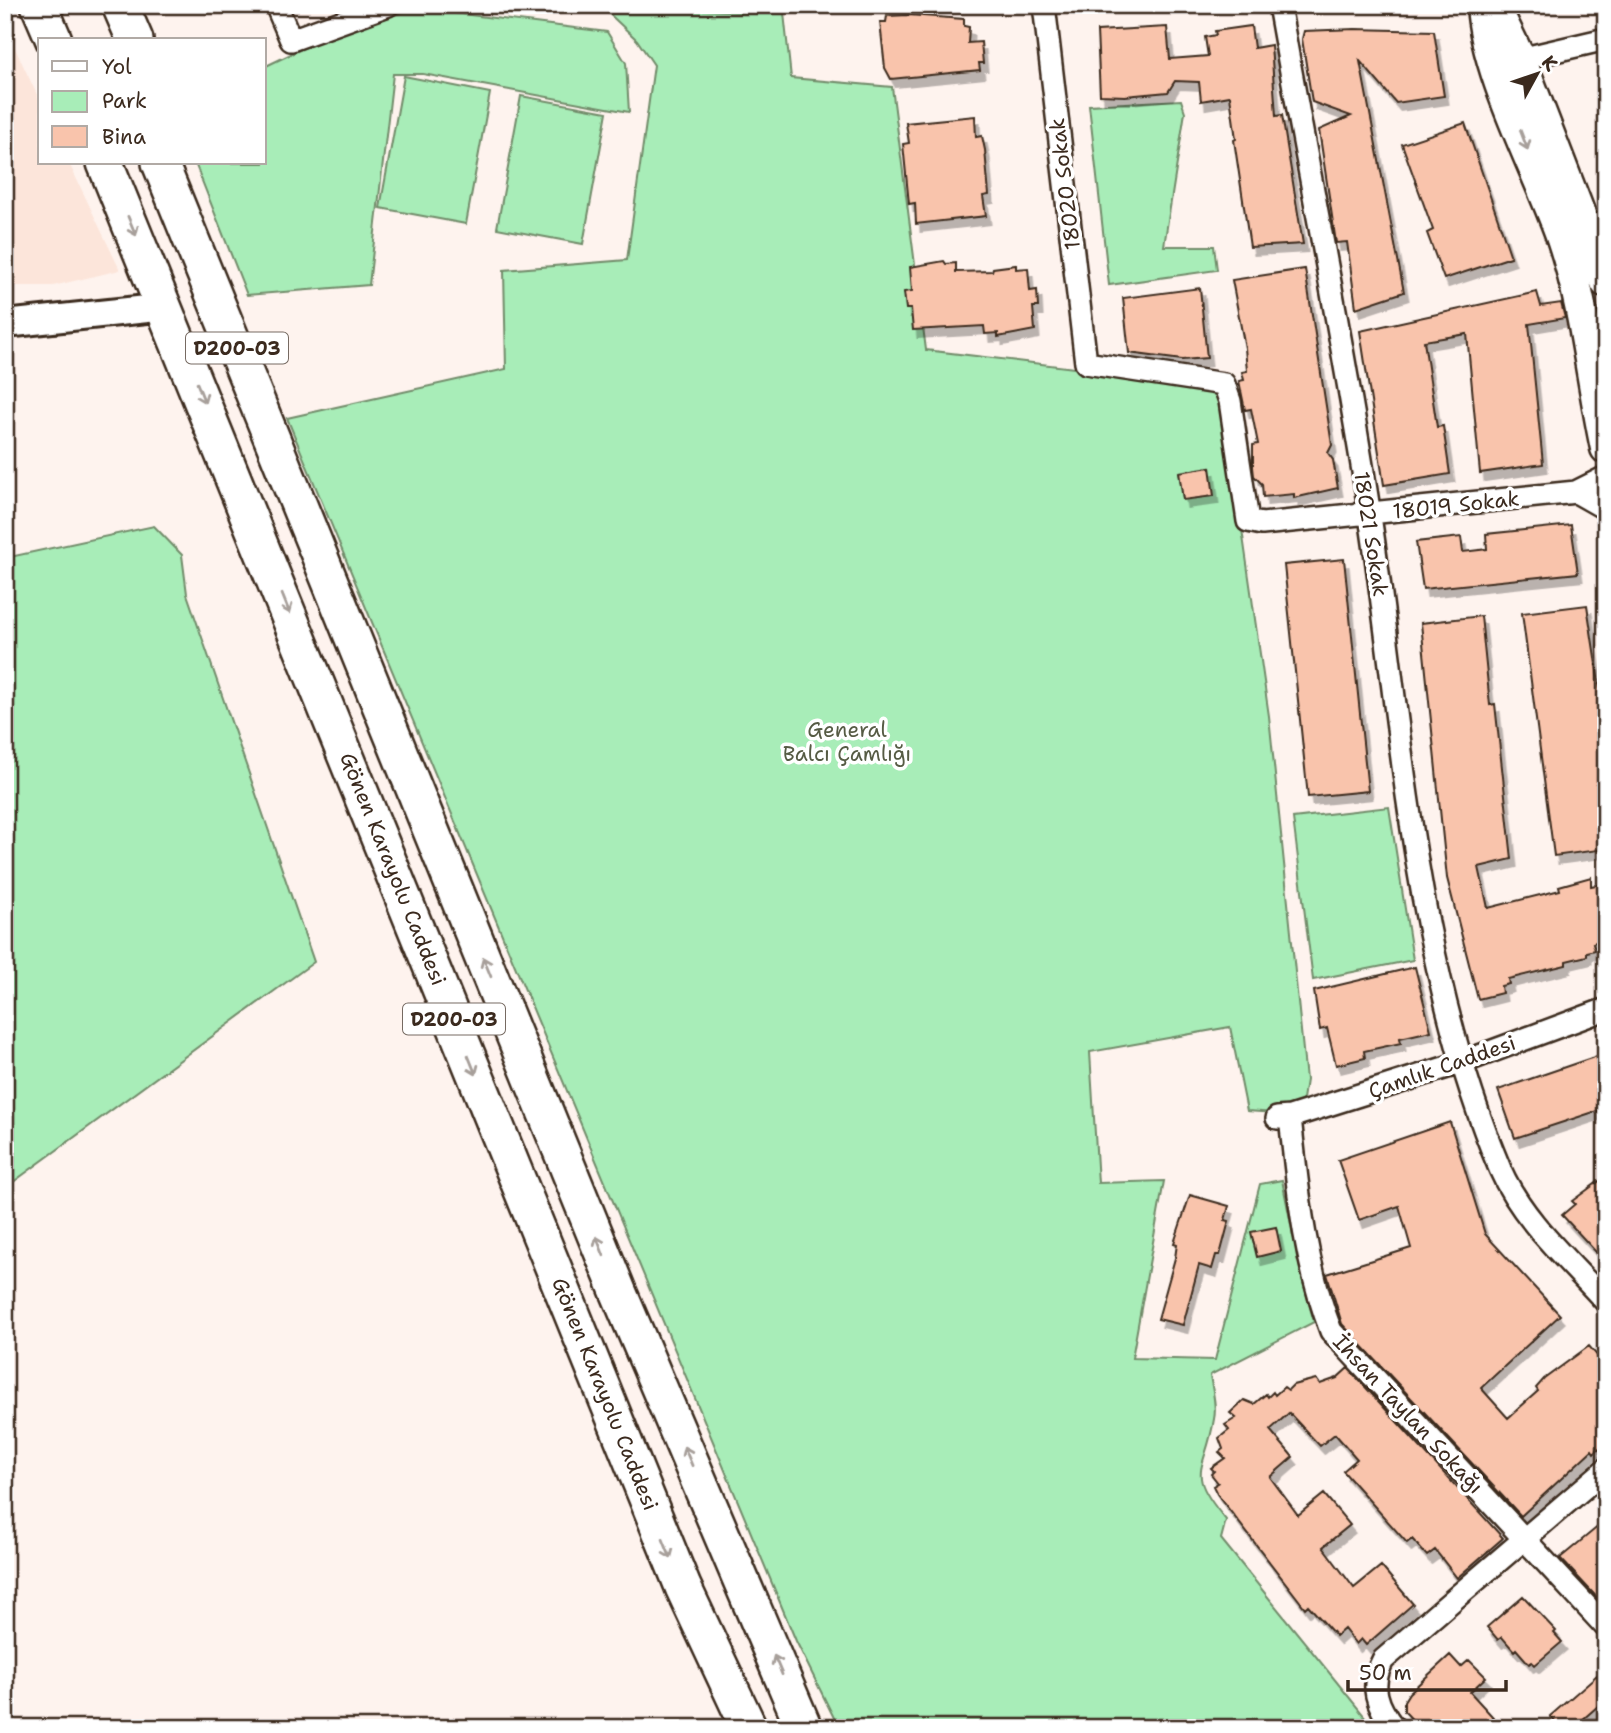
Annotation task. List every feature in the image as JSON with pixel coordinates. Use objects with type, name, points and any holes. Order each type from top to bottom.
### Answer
[{"type":"highway","points":[[39,5],[53,38]]},
{"type":"highway","points":[[96,5],[109,38]]},
{"type":"highway","points":[[120,5],[134,38]]},
{"type":"highway","name":"Gönen Karayolu Caddesi","points":[[105,164],[166,307],[683,1587],[749,1728]]},
{"type":"highway","name":"D200-03","points":[[160,164],[618,1291],[804,1728]]},
{"type":"highway","points":[[185,164],[263,368],[277,447]]},
{"type":"highway","points":[[166,307],[199,292],[196,248]]},
{"type":"highway","points":[[166,307],[186,307],[204,320],[227,369],[350,670],[376,718],[400,752]]},
{"type":"main road","points":[[1482,5],[1494,65],[1562,238],[1599,296]]},
{"type":"main road","points":[[1494,5],[1520,59],[1599,296],[1606,448]]},
{"type":"street","points":[[276,5],[291,40],[388,5]]},
{"type":"street","name":"18020 Sokak","points":[[1044,5],[1086,363],[1224,384],[1230,401],[1245,516],[1252,523]]},
{"type":"street","name":"18021 Sokak","points":[[1279,5],[1370,514],[1422,892],[1463,1062],[1501,1171],[1523,1209],[1606,1302]]},
{"type":"street","points":[[1520,59],[1606,39]]},
{"type":"street","points":[[5,324],[166,307]]},
{"type":"street","name":"18019 Sokak","points":[[1252,523],[1370,514],[1576,492],[1606,477]]},
{"type":"street","points":[[1576,492],[1606,509]]},
{"type":"street","name":"Çamlık Caddesi","points":[[1283,1117],[1463,1062],[1606,1009]]},
{"type":"street","name":"İhsan Taylan Sokağı","points":[[1283,1117],[1305,1244],[1331,1331],[1606,1628]]},
{"type":"street","points":[[1394,1728],[1381,1710],[1375,1687],[1383,1660],[1606,1469]]},
{"type":"shaded area","points":[[5,27],[38,97],[38,164],[69,164],[120,270],[53,286],[5,286]]},
{"type":"green space","name":"General Balcı Çamlığı","points":[[601,6],[784,13],[791,78],[892,87],[926,350],[1207,384],[1223,398],[1269,716],[1306,1080],[1303,1099],[1291,1114],[1247,1111],[1230,1027],[1090,1052],[1098,1183],[1164,1181],[1132,1358],[1215,1360],[1260,1184],[1282,1180],[1314,1322],[1210,1375],[1215,1414],[1201,1481],[1213,1504],[1226,1520],[1221,1539],[1374,1728],[839,1728],[796,1641],[287,418],[506,369],[504,270],[627,260],[654,65],[637,40]]},
{"type":"green space","points":[[414,8],[607,32],[626,63],[629,112],[423,74],[393,74],[369,285],[247,295],[195,164],[266,164],[266,66],[314,43]]},
{"type":"green space","points":[[404,76],[490,93],[466,224],[380,208]]},
{"type":"green space","points":[[521,96],[607,112],[583,244],[497,228]]},
{"type":"green space","points":[[1181,100],[1185,112],[1164,246],[1214,246],[1217,270],[1109,285],[1089,105]]},
{"type":"green space","points":[[154,526],[182,555],[187,594],[314,962],[5,1188],[5,558]]},
{"type":"green space","points":[[1389,807],[1413,960],[1313,980],[1293,818]]},
{"type":"building","points":[[887,16],[964,19],[964,26],[969,27],[968,43],[981,42],[983,63],[979,63],[980,70],[891,79],[885,68],[880,22],[886,22]]},
{"type":"building","points":[[1251,26],[1254,48],[1271,45],[1276,116],[1282,115],[1303,244],[1250,247],[1230,96],[1201,101],[1199,82],[1175,81],[1168,92],[1125,96],[1100,95],[1097,31],[1167,27],[1170,59],[1208,56],[1205,37],[1216,35],[1215,31]]},
{"type":"building","points":[[1304,31],[1434,31],[1444,96],[1396,103],[1360,61],[1404,292],[1356,308],[1347,242],[1336,243],[1319,130],[1351,116],[1312,102],[1302,39]]},
{"type":"building","points":[[975,116],[976,137],[982,136],[985,150],[989,195],[983,196],[986,216],[916,224],[915,203],[909,204],[903,144],[909,143],[906,123]]},
{"type":"building","points":[[1465,123],[1511,257],[1444,279],[1427,233],[1433,230],[1402,144]]},
{"type":"building","points":[[944,261],[946,264],[956,263],[956,272],[992,271],[993,268],[1016,265],[1016,269],[1028,268],[1030,291],[1037,290],[1038,307],[1033,307],[1035,330],[998,337],[998,333],[985,334],[984,326],[913,330],[911,309],[906,309],[904,292],[912,291],[910,267]]},
{"type":"building","points":[[1305,269],[1332,445],[1328,453],[1333,460],[1338,488],[1294,498],[1294,494],[1263,497],[1262,484],[1254,476],[1253,445],[1258,444],[1251,409],[1245,410],[1239,381],[1244,380],[1242,372],[1247,371],[1232,280]]},
{"type":"building","points":[[1200,288],[1207,358],[1182,360],[1129,353],[1123,298]]},
{"type":"building","points":[[1537,292],[1541,306],[1561,303],[1565,318],[1529,324],[1543,464],[1480,473],[1467,334],[1424,341],[1437,427],[1443,426],[1450,474],[1384,485],[1360,331]]},
{"type":"building","points":[[1210,467],[1214,496],[1183,500],[1179,472]]},
{"type":"building","points":[[1571,525],[1578,573],[1423,589],[1416,542],[1461,537],[1463,552],[1487,549],[1486,534]]},
{"type":"building","points":[[1344,559],[1368,791],[1308,797],[1284,565]]},
{"type":"building","points":[[1587,605],[1606,729],[1606,849],[1554,856],[1522,613]]},
{"type":"building","points":[[1481,616],[1490,705],[1495,704],[1512,859],[1479,867],[1488,908],[1560,890],[1559,886],[1591,877],[1591,886],[1606,883],[1606,939],[1593,943],[1595,950],[1587,952],[1587,956],[1566,961],[1566,965],[1508,979],[1509,984],[1501,986],[1502,993],[1478,999],[1447,878],[1421,623]]},
{"type":"building","points":[[1415,967],[1431,1031],[1400,1038],[1401,1043],[1364,1051],[1365,1058],[1336,1065],[1327,1028],[1320,1030],[1314,991]]},
{"type":"building","points":[[1597,1056],[1598,1059],[1606,1056],[1606,1108],[1515,1138],[1498,1090]]},
{"type":"building","points":[[1450,1122],[1485,1234],[1560,1315],[1481,1388],[1508,1418],[1538,1391],[1536,1388],[1544,1379],[1589,1346],[1606,1366],[1606,1442],[1594,1453],[1592,1450],[1521,1516],[1342,1324],[1327,1274],[1411,1248],[1399,1206],[1359,1220],[1338,1160]]},
{"type":"building","points":[[1606,1176],[1606,1263],[1562,1215],[1575,1204],[1572,1201]]},
{"type":"building","points":[[1190,1195],[1229,1206],[1225,1220],[1229,1221],[1220,1255],[1216,1255],[1212,1269],[1199,1265],[1183,1325],[1158,1319],[1175,1258],[1177,1244],[1174,1243]]},
{"type":"building","points":[[1276,1227],[1281,1251],[1257,1257],[1251,1232]]},
{"type":"building","points":[[1348,1368],[1503,1538],[1457,1578],[1435,1550],[1427,1556],[1412,1539],[1407,1543],[1343,1471],[1357,1459],[1335,1434],[1320,1446],[1289,1413],[1270,1430],[1293,1457],[1270,1477],[1298,1515],[1324,1494],[1350,1525],[1323,1547],[1354,1588],[1381,1566],[1413,1604],[1366,1645],[1361,1639],[1356,1644],[1344,1629],[1336,1636],[1308,1605],[1305,1608],[1217,1494],[1213,1486],[1218,1483],[1211,1474],[1214,1471],[1211,1468],[1225,1458],[1219,1452],[1223,1449],[1219,1438],[1229,1430],[1225,1425],[1236,1418],[1230,1413],[1244,1400],[1254,1404],[1266,1394],[1268,1397],[1273,1392],[1275,1395],[1284,1387],[1288,1390],[1293,1385],[1316,1379],[1320,1384],[1337,1378]]},
{"type":"building","points":[[1606,1520],[1606,1607],[1560,1558]]},
{"type":"building","points":[[1523,1596],[1556,1631],[1554,1633],[1562,1642],[1535,1665],[1532,1662],[1529,1664],[1502,1637],[1498,1640],[1487,1627]]},
{"type":"building","points":[[1450,1655],[1461,1667],[1469,1660],[1486,1677],[1470,1692],[1503,1728],[1420,1728],[1404,1711],[1404,1701],[1409,1693]]},
{"type":"building","points":[[1597,1675],[1606,1684],[1606,1699],[1573,1728],[1560,1728],[1550,1716]]}]
